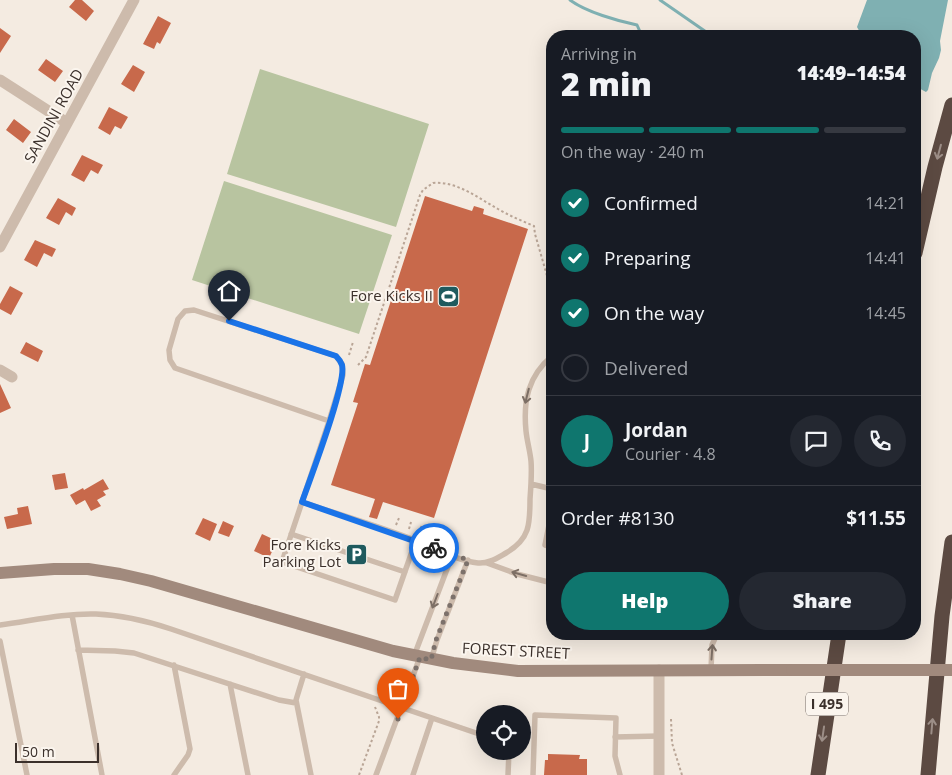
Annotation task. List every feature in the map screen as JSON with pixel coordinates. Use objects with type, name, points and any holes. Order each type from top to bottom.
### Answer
[{"type":"highway","points":[[921,228],[952,105]]},
{"type":"highway","points":[[928,775],[941,632],[952,542]]},
{"type":"highway","name":"I 495","points":[[818,775],[837,640]]},
{"type":"main road","name":"FOREST STREET","points":[[0,573],[71,569],[120,574],[422,658],[518,671],[952,670]]},
{"type":"street","name":"SANDINI ROAD","points":[[0,247],[130,2]]},
{"type":"street","points":[[0,80],[67,123]]},
{"type":"street","points":[[0,370],[12,377]]},
{"type":"street","points":[[659,775],[660,670]]},
{"type":"lane","points":[[329,421],[175,368],[170,360],[169,350],[178,319],[185,311],[194,310],[336,356],[342,364],[343,375],[329,421],[282,562],[395,600],[416,540]]},
{"type":"lane","points":[[487,563],[508,552],[522,540],[530,525],[531,462],[526,433],[525,404],[527,392],[535,375],[546,363]]},
{"type":"lane","points":[[531,484],[546,488]]},
{"type":"lane","points":[[302,502],[416,540],[452,556],[477,563],[487,563],[517,574],[546,581]]},
{"type":"lane","points":[[291,534],[405,572]]},
{"type":"lane","points":[[376,775],[422,658],[452,556]]},
{"type":"lane","points":[[422,658],[436,640],[468,560]]},
{"type":"lane","points":[[0,625],[72,615],[109,615],[148,622],[476,733]]},
{"type":"lane","points":[[72,615],[102,775]]},
{"type":"lane","points":[[711,670],[712,645],[714,640]]},
{"type":"lane","points":[[0,641],[27,775]]},
{"type":"lane","points":[[78,650],[128,652],[174,665],[279,700],[296,703]]},
{"type":"lane","points":[[174,665],[190,749],[174,775]]},
{"type":"lane","points":[[304,674],[296,703],[311,775]]},
{"type":"lane","points":[[230,684],[248,775]]},
{"type":"lane","points":[[533,775],[535,715],[616,718],[616,762],[620,775]]},
{"type":"lane","points":[[413,775],[432,718]]},
{"type":"lane","points":[[615,737],[659,736]]},
{"type":"lane","points":[[508,775],[509,760]]},
{"type":"path","points":[[358,365],[366,357],[420,195],[432,183],[451,185],[464,189],[510,216],[534,226],[546,272]]},
{"type":"path","points":[[349,354],[353,342]]},
{"type":"path","points":[[359,775],[379,721],[375,706]]},
{"type":"path","points":[[669,717],[672,721],[672,742],[682,775]]},
{"type":"green space","points":[[260,69],[429,124],[396,227],[227,174]]},
{"type":"green space","points":[[224,181],[392,235],[359,334],[192,280]]},
{"type":"water","points":[[867,0],[948,0],[940,41],[941,50],[928,90],[926,92],[921,89],[921,30],[859,30],[857,27]]},
{"type":"building","points":[[75,0],[82,0],[94,11],[86,21],[69,7]]},
{"type":"building","points":[[158,16],[171,23],[160,44],[157,42],[154,49],[143,44]]},
{"type":"building","points":[[0,28],[11,36],[0,53]]},
{"type":"building","points":[[46,59],[63,71],[55,82],[38,70]]},
{"type":"building","points":[[133,65],[145,72],[134,92],[121,84]]},
{"type":"building","points":[[109,107],[128,117],[121,129],[115,126],[110,135],[98,128]]},
{"type":"building","points":[[14,119],[31,132],[23,143],[6,130]]},
{"type":"building","points":[[82,155],[103,165],[98,174],[91,170],[84,182],[71,175]]},
{"type":"building","name":"Fore Kicks II","points":[[425,196],[472,211],[474,206],[484,209],[483,214],[528,229],[434,518],[383,502],[377,519],[369,517],[375,499],[331,485],[358,403],[353,402],[365,364],[370,365]]},
{"type":"building","points":[[58,198],[76,208],[72,216],[66,212],[59,225],[46,218]]},
{"type":"building","points":[[35,240],[56,249],[52,257],[44,253],[37,267],[24,260]]},
{"type":"building","points":[[10,286],[23,293],[11,315],[0,309],[0,304]]},
{"type":"building","points":[[26,342],[43,351],[38,362],[20,353]]},
{"type":"building","points":[[0,384],[11,408],[0,413]]},
{"type":"building","points":[[65,473],[68,488],[55,490],[52,475]]},
{"type":"building","points":[[103,479],[109,489],[103,491],[106,495],[97,500],[101,506],[91,511],[85,500],[76,505],[70,495],[83,488],[84,490]]},
{"type":"building","points":[[28,506],[32,524],[7,529],[4,517],[18,514],[17,508]]},
{"type":"building","points":[[203,518],[217,524],[210,541],[195,534]]},
{"type":"building","points":[[223,521],[234,526],[229,537],[218,533]]},
{"type":"building","points":[[262,534],[277,541],[269,558],[254,551]]},
{"type":"building","points":[[548,754],[580,755],[579,759],[587,759],[587,775],[544,775],[545,760],[548,760]]},
{"type":"waterway","points":[[570,0],[593,12],[637,25],[639,30]]},
{"type":"waterway","points":[[660,0],[703,30]]},
{"type":"way so far","points":[[398,719],[420,657],[431,660],[436,640],[468,560],[452,556],[434,548]]},
{"type":"place","name":"Fore Kicks II","points":[[449,296]]},
{"type":"place","name":"Fore Kicks Parking Lot","points":[[357,554]]},
{"type":"route","points":[[229,321],[336,356],[342,364],[343,375],[302,502],[416,540],[434,548]]}]
